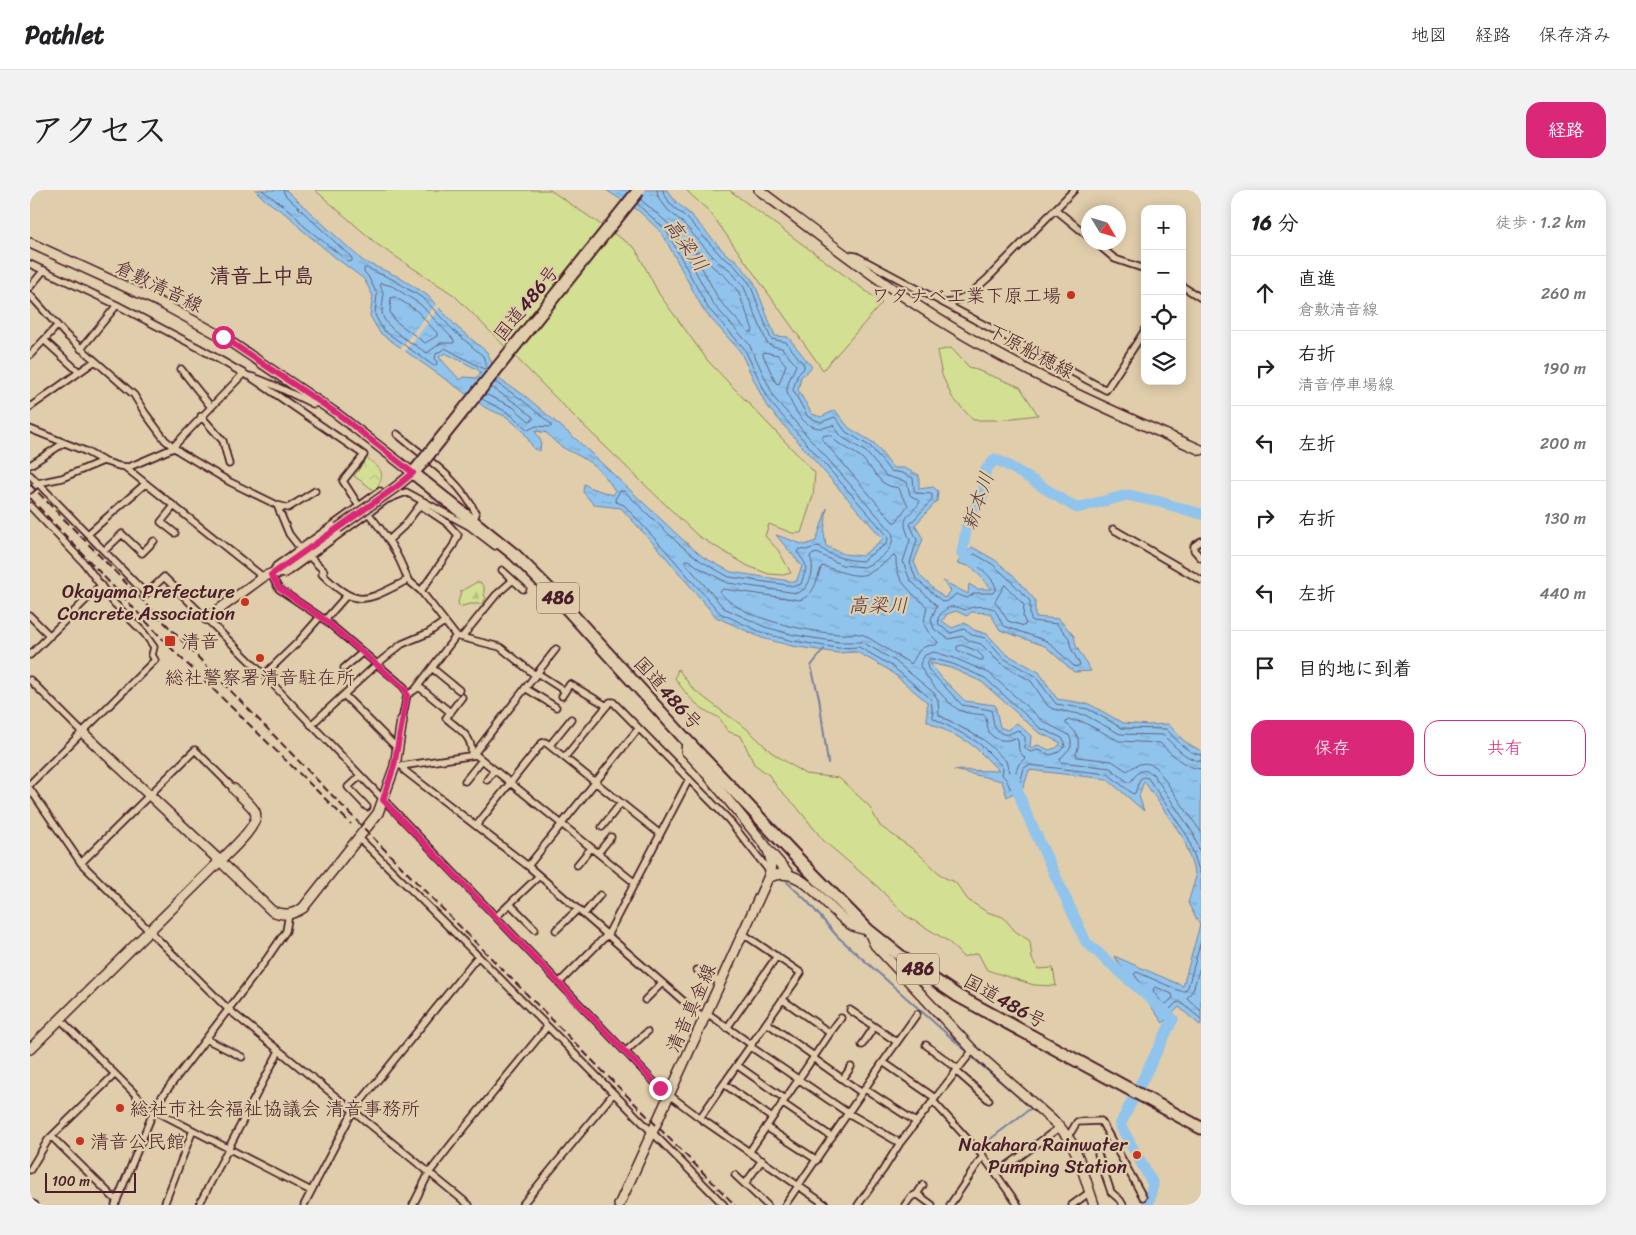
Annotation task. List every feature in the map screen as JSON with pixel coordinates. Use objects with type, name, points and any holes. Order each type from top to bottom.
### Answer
[{"type":"highway","name":"国道486号","points":[[639,190],[416,469],[473,521],[515,555],[550,590],[687,741],[868,930],[908,962],[958,996],[1201,1128]]},
{"type":"main road","name":"下原船穂線","points":[[759,190],[912,302],[981,344],[1037,375],[1105,408],[1201,450]]},
{"type":"main road","name":"倉敷清音線","points":[[30,243],[160,302],[196,322],[249,354],[321,403],[396,459],[416,469]]},
{"type":"main road","points":[[206,619],[396,487],[416,469]]},
{"type":"main road","points":[[82,732],[150,794],[272,911],[289,914],[303,908],[378,813],[399,766],[398,749],[402,720]]},
{"type":"main road","points":[[687,741],[686,751],[789,874],[804,882],[875,945],[973,1050],[1060,1127],[1068,1137],[1079,1159],[1094,1205]]},
{"type":"main road","points":[[30,1048],[220,861],[251,828],[256,820],[256,812],[234,789]]},
{"type":"main road","points":[[768,850],[772,863],[769,875],[789,874]]},
{"type":"main road","name":"清音真金線","points":[[618,1205],[670,1095],[769,875]]},
{"type":"main road","points":[[852,925],[868,930],[875,945]]},
{"type":"street","points":[[945,303],[970,294],[1074,190]]},
{"type":"street","points":[[1055,209],[1081,230]]},
{"type":"street","points":[[1105,250],[1115,259],[1141,268]]},
{"type":"street","points":[[846,254],[856,256],[1106,390],[1141,336]]},
{"type":"street","points":[[30,264],[117,305],[246,374],[364,455],[343,481],[360,506]]},
{"type":"street","points":[[30,287],[44,270]]},
{"type":"street","points":[[1186,289],[1201,298]]},
{"type":"street","points":[[30,295],[57,326],[134,395],[165,440],[174,447],[230,482],[278,505],[288,508],[315,492]]},
{"type":"street","points":[[81,349],[117,305]]},
{"type":"street","points":[[30,355],[57,326]]},
{"type":"street","points":[[44,340],[79,372]]},
{"type":"street","points":[[30,407],[94,361]]},
{"type":"street","points":[[182,369],[211,407]]},
{"type":"street","points":[[246,374],[255,376],[268,384],[313,404],[321,403]]},
{"type":"street","points":[[125,467],[138,464],[174,447],[201,416],[246,374]]},
{"type":"street","points":[[201,416],[223,441],[229,464]]},
{"type":"street","points":[[30,429],[84,451],[103,461],[125,467],[267,576],[279,588],[323,618],[404,687],[407,695],[402,720]]},
{"type":"street","points":[[397,434],[450,480],[472,505],[476,514],[473,521]]},
{"type":"street","points":[[30,464],[64,443]]},
{"type":"street","points":[[30,490],[38,483],[62,478],[103,461]]},
{"type":"street","points":[[30,474],[146,594],[164,577],[264,676],[660,1088],[826,1205]]},
{"type":"street","points":[[88,534],[145,484]]},
{"type":"street","points":[[267,576],[276,566],[380,491],[386,500]]},
{"type":"street","points":[[267,576],[285,574],[386,500],[406,492],[447,523],[458,535],[454,546],[421,590]]},
{"type":"street","points":[[390,539],[404,526],[421,503]]},
{"type":"street","points":[[421,503],[469,526],[504,552],[515,555]]},
{"type":"street","points":[[278,505],[289,534],[300,548]]},
{"type":"street","points":[[30,506],[81,560],[114,603],[144,633],[153,645],[152,655],[155,660],[30,784]]},
{"type":"street","points":[[174,506],[161,522],[175,533]]},
{"type":"street","points":[[368,513],[390,539],[408,580],[421,590],[444,622],[459,636],[500,647],[564,693],[570,684],[607,706]]},
{"type":"street","points":[[1113,530],[1201,580]]},
{"type":"street","points":[[104,551],[122,534],[142,553],[154,541]]},
{"type":"street","points":[[1201,541],[1197,543],[1194,550],[1201,558]]},
{"type":"street","points":[[309,556],[324,571],[322,574],[337,589],[347,595],[360,599],[372,596],[408,580]]},
{"type":"street","points":[[502,570],[523,590]]},
{"type":"street","points":[[407,695],[418,686],[488,604],[513,580]]},
{"type":"street","points":[[30,655],[101,585]]},
{"type":"street","points":[[264,676],[347,595]]},
{"type":"street","points":[[30,616],[50,636]]},
{"type":"street","points":[[311,725],[377,664],[402,644],[428,634],[444,622]]},
{"type":"street","points":[[472,755],[556,649]]},
{"type":"street","points":[[344,668],[362,652]]},
{"type":"street","points":[[432,668],[459,690]]},
{"type":"street","points":[[30,680],[82,732]]},
{"type":"street","points":[[418,686],[450,712]]},
{"type":"street","points":[[525,688],[556,707]]},
{"type":"street","points":[[344,695],[398,749]]},
{"type":"street","points":[[462,697],[446,718],[467,736],[472,755]]},
{"type":"street","points":[[565,757],[612,702],[728,819],[769,875]]},
{"type":"street","points":[[550,745],[571,719]]},
{"type":"street","points":[[528,866],[638,729]]},
{"type":"street","points":[[476,826],[542,743],[545,742],[660,834]]},
{"type":"street","points":[[81,863],[195,750],[234,789]]},
{"type":"street","points":[[399,766],[472,755],[482,760],[635,883]]},
{"type":"street","points":[[465,781],[482,760]]},
{"type":"street","points":[[399,766],[528,866],[662,983],[705,1016],[727,1028],[798,1080],[848,1113],[900,1143]]},
{"type":"street","points":[[487,780],[494,770]]},
{"type":"street","points":[[360,776],[348,787],[367,807]]},
{"type":"street","points":[[559,983],[608,934],[689,779]]},
{"type":"street","points":[[30,789],[81,863],[228,1010],[469,1205]]},
{"type":"street","points":[[602,827],[621,803]]},
{"type":"street","points":[[598,853],[611,836]]},
{"type":"street","points":[[358,837],[724,1205]]},
{"type":"street","points":[[577,865],[591,848]]},
{"type":"street","points":[[496,917],[539,876]]},
{"type":"street","points":[[584,914],[600,896]]},
{"type":"street","points":[[510,904],[535,930]]},
{"type":"street","points":[[556,930],[578,909]]},
{"type":"street","points":[[52,1137],[116,1203],[154,1110],[284,934],[288,928],[289,914]]},
{"type":"street","points":[[700,1118],[801,973],[742,933]]},
{"type":"street","points":[[304,1205],[353,1111],[478,956]]},
{"type":"street","points":[[727,1028],[777,956]]},
{"type":"street","points":[[697,970],[720,982]]},
{"type":"street","points":[[645,1000],[662,983]]},
{"type":"street","points":[[783,1000],[830,1033]]},
{"type":"street","points":[[850,1010],[897,1042]]},
{"type":"street","points":[[785,1205],[917,1014]]},
{"type":"street","points":[[750,1151],[841,1018]]},
{"type":"street","points":[[60,1019],[148,1107],[311,1191]]},
{"type":"street","points":[[767,1023],[843,1079],[916,1122]]},
{"type":"street","points":[[413,1205],[429,1173],[452,1142],[547,1027]]},
{"type":"street","points":[[862,1045],[874,1027]]},
{"type":"street","points":[[625,1052],[646,1032]]},
{"type":"street","points":[[206,1038],[242,1057]]},
{"type":"street","points":[[926,1045],[957,1070],[989,1100]]},
{"type":"street","points":[[858,1205],[900,1143],[973,1050]]},
{"type":"street","points":[[199,1205],[279,1051]]},
{"type":"street","points":[[883,1062],[934,1100],[997,1173],[1018,1205]]},
{"type":"street","points":[[738,1066],[832,1137]]},
{"type":"street","points":[[843,1079],[851,1067]]},
{"type":"street","points":[[30,1170],[52,1137],[115,1074]]},
{"type":"street","points":[[724,1084],[772,1118]]},
{"type":"street","points":[[522,1205],[613,1094]]},
{"type":"street","points":[[1068,1137],[1077,1122],[1101,1121],[1143,1197]]},
{"type":"street","points":[[766,1127],[817,1160]]},
{"type":"street","points":[[997,1173],[1060,1127]]},
{"type":"street","points":[[164,1205],[192,1130]]},
{"type":"street","points":[[1098,1154],[1111,1192],[1123,1205]]},
{"type":"street","points":[[950,1205],[983,1156]]},
{"type":"street","points":[[745,1184],[762,1160]]},
{"type":"street","points":[[735,1175],[767,1205]]},
{"type":"street","points":[[905,1205],[917,1194],[923,1185]]},
{"type":"street","points":[[1072,1205],[1090,1192]]},
{"type":"street","points":[[917,1194],[932,1205]]},
{"type":"street","points":[[30,1203],[35,1205]]},
{"type":"green space","points":[[315,190],[550,190],[635,248],[659,294],[708,361],[815,473],[813,496],[801,533],[792,533],[769,524],[765,536],[778,550],[791,573],[783,575],[769,574],[748,566],[698,536],[577,419],[454,295],[378,245]]},
{"type":"green space","points":[[686,190],[729,190],[882,303],[823,370],[710,212]]},
{"type":"green space","points":[[951,348],[969,367],[1020,387],[1038,415],[997,420],[973,420],[952,397],[942,375],[937,351]]},
{"type":"green space","points":[[367,458],[377,466],[382,476],[375,491],[354,476]]},
{"type":"green space","points":[[477,582],[481,583],[484,587],[486,598],[482,604],[469,604],[460,607],[458,603],[461,591]]},
{"type":"green space","points":[[678,669],[693,689],[746,728],[771,752],[805,774],[839,778],[869,806],[880,826],[917,852],[943,877],[955,882],[968,900],[987,912],[1003,917],[1015,931],[1030,941],[1032,959],[1038,969],[1053,968],[1056,986],[1034,985],[987,970],[978,953],[963,957],[948,941],[905,915],[879,888],[823,840],[796,806],[777,787],[769,775],[754,764],[741,736],[727,731],[720,719],[700,707],[688,696],[675,678]]},
{"type":"water","name":"高梁川","points":[[255,190],[286,190],[363,261],[397,276],[427,295],[457,327],[487,352],[500,380],[524,395],[577,440],[703,557],[731,572],[796,582],[802,566],[776,535],[805,545],[816,541],[827,508],[824,533],[826,546],[844,554],[862,556],[883,539],[766,405],[740,351],[704,311],[662,233],[639,211],[606,190],[667,190],[676,202],[690,214],[726,254],[736,260],[754,282],[775,336],[788,337],[812,367],[801,377],[798,390],[812,414],[821,417],[835,410],[849,428],[874,443],[893,468],[904,468],[919,475],[919,489],[933,487],[938,491],[937,501],[915,525],[923,539],[914,562],[920,576],[944,598],[951,591],[943,581],[968,594],[969,584],[977,589],[992,589],[972,567],[957,563],[972,547],[995,560],[1013,575],[1035,600],[1035,617],[1059,619],[1074,636],[1076,646],[1091,671],[1074,672],[1045,646],[1000,630],[990,613],[971,612],[967,616],[956,611],[947,614],[942,621],[952,628],[965,623],[974,630],[987,634],[1006,654],[1039,672],[1057,699],[1089,704],[1123,723],[1168,724],[1184,741],[1201,751],[1201,1026],[1179,1007],[1163,1023],[1114,956],[1183,986],[1200,925],[1188,903],[1196,877],[1184,839],[1144,781],[1139,796],[1144,811],[1107,779],[1029,770],[1024,786],[1007,797],[1002,781],[954,770],[999,771],[968,742],[927,721],[927,702],[889,670],[857,652],[838,653],[792,646],[762,638],[716,617],[664,555],[621,508],[594,505],[583,492],[584,484],[613,495],[615,491],[597,468],[562,447],[547,433],[535,431],[541,441],[540,451],[534,449],[523,431],[507,417],[486,408],[380,333],[370,316],[373,296],[364,279],[301,229],[290,217],[265,200]],"holes":[[[445,353],[477,369],[481,373],[477,378],[464,377],[460,380],[439,357]],[[930,663],[951,668],[982,682],[1038,732],[1061,743],[1056,748],[1049,750],[1038,745],[1030,748],[1031,736],[1017,723],[1007,730],[1000,727],[995,705],[965,701]]]},
{"type":"pier","points":[[438,302],[441,306],[404,353],[399,350]]},
{"type":"waterway","points":[[1056,214],[1064,219]]},
{"type":"waterway","points":[[1100,250],[1112,260]]},
{"type":"waterway","points":[[1116,262],[1141,271]]},
{"type":"waterway","points":[[1195,297],[1201,301]]},
{"type":"waterway","name":"新本川","points":[[976,563],[962,554],[968,518],[984,493],[985,471],[995,459],[1077,508],[1127,495],[1201,514]]},
{"type":"waterway","points":[[824,649],[811,666],[819,698],[828,763]]},
{"type":"waterway","points":[[1013,777],[1024,808],[1086,942],[1173,1019],[1120,1125],[1153,1184],[1148,1205]]},
{"type":"waterway","points":[[787,882],[807,901],[837,936],[965,1050]]},
{"type":"waterway","points":[[974,1059],[1031,1108],[980,1147],[985,1154]]},
{"type":"railway","points":[[30,484],[421,887],[735,1205]]},
{"type":"railway","points":[[30,498],[172,649],[351,824]]},
{"type":"place","name":"ワタナベ工業下原工場","points":[[1071,295]]},
{"type":"place","name":"Okayama Prefecture Concrete Association","points":[[245,602]]},
{"type":"place","name":"清音","points":[[170,641]]},
{"type":"place","name":"総社警察署清音駐在所","points":[[260,658]]},
{"type":"place","name":"総社市社会福祉協議会 清音事務所","points":[[120,1108]]},
{"type":"place","name":"清音公民館","points":[[80,1141]]},
{"type":"place","name":"Nakahara Rainwater Pumping Station","points":[[1137,1155]]},
{"type":"district","name":"清音上中島","points":[[262,276]]},
{"type":"route","points":[[223,337],[338,414],[413,473],[271,575],[279,588],[325,620],[405,689],[407,695],[398,749],[383,800],[660,1088]]}]
